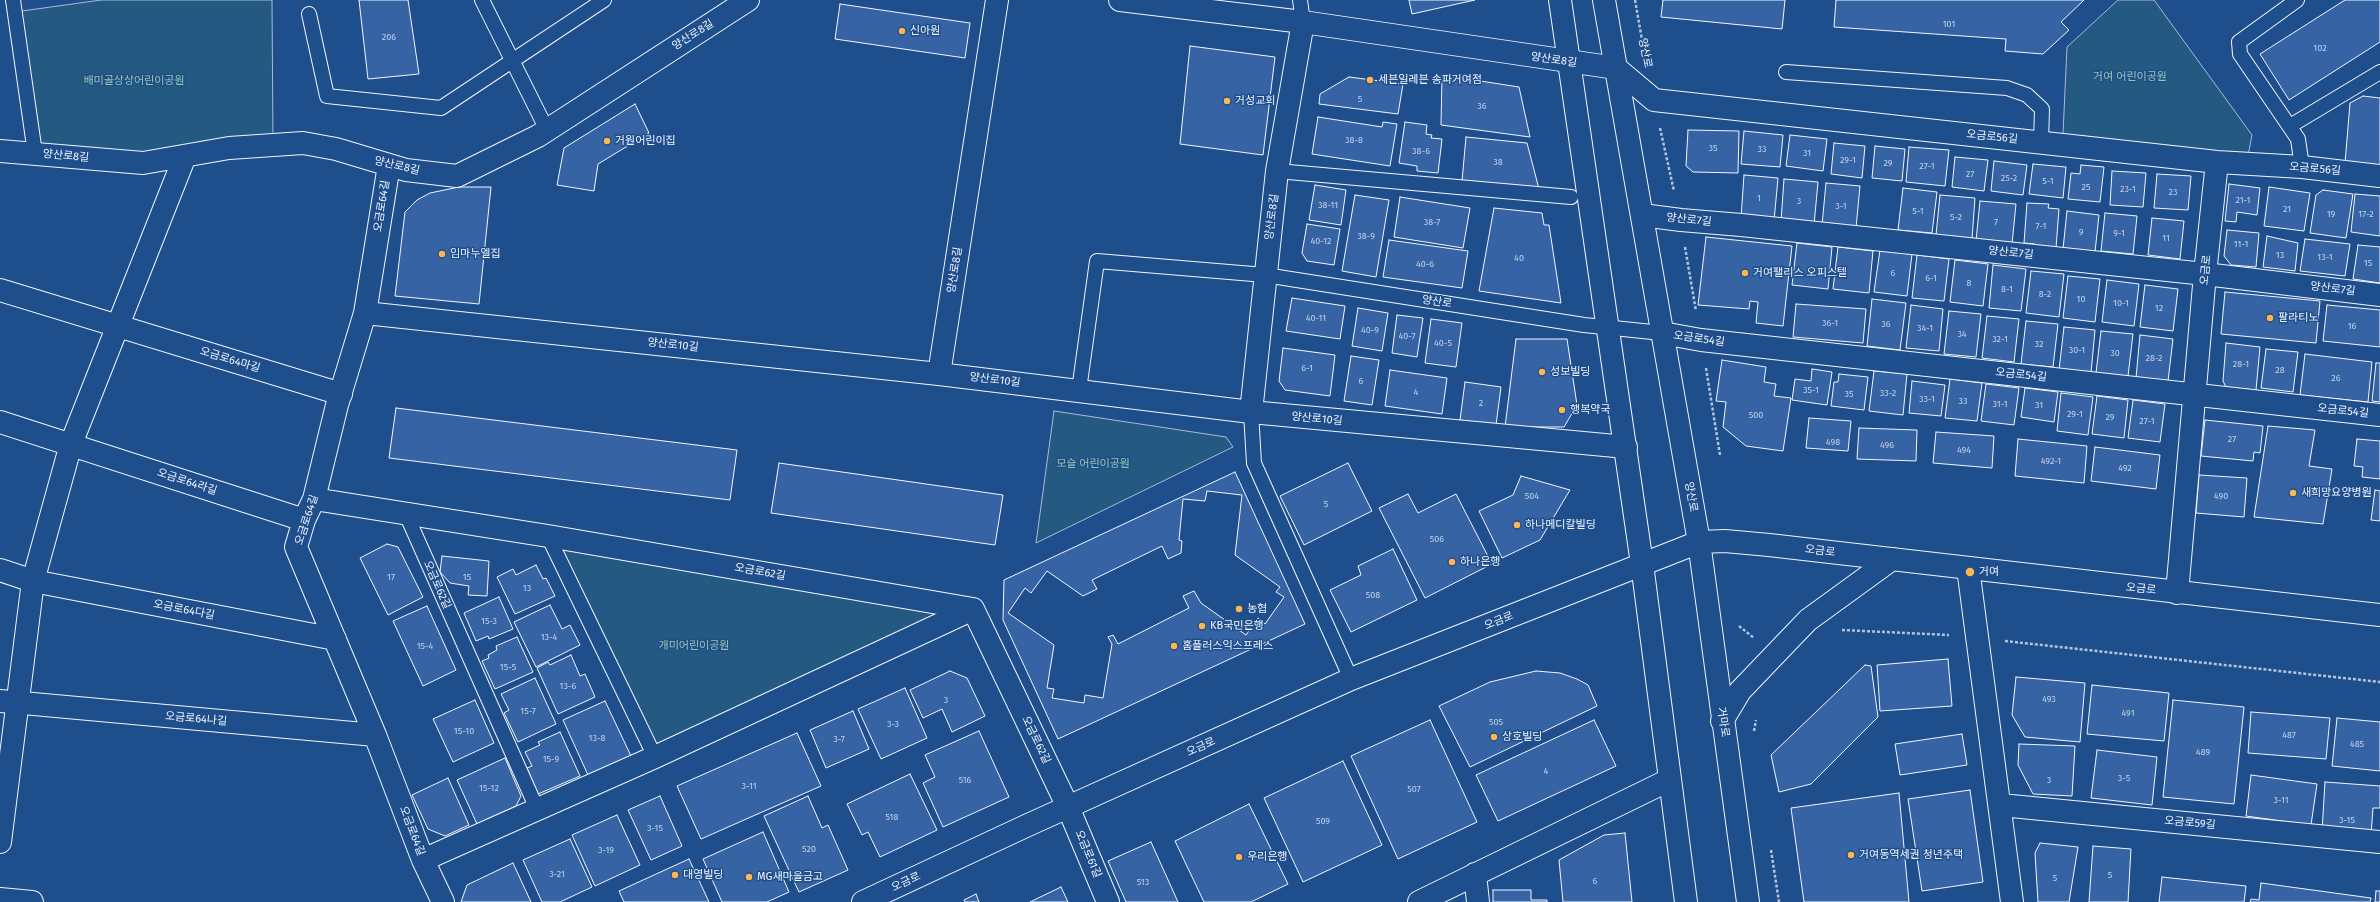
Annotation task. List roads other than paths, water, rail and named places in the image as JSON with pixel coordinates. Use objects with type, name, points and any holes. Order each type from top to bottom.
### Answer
[{"type":"street","name":"양산로8길","points":[[0,151],[142,163],[229,148],[303,143],[336,150],[406,170],[457,176],[547,130],[748,0]]},
{"type":"street","name":"양산로8길","points":[[939,374],[997,0]]},
{"type":"street","name":"양산로8길","points":[[1120,0],[1303,22],[1571,63],[1616,68]]},
{"type":"street","points":[[1560,0],[1571,63],[1626,447],[1686,902]]},
{"type":"street","name":"양산로","points":[[1604,0],[1699,542]]},
{"type":"street","name":"양산로8길","points":[[1251,412],[1277,171],[1303,22]]},
{"type":"street","name":"오금로56길","points":[[1616,68],[1654,100],[2218,162],[2302,167],[2380,176]]},
{"type":"street","points":[[0,842],[9,702],[34,582],[71,444],[185,156]]},
{"type":"street","name":"오금로","points":[[2177,593],[2205,274],[2218,162]]},
{"type":"street","name":"오금로64길","points":[[389,165],[365,312],[341,394],[314,499],[304,520],[296,547],[374,735],[423,860],[443,902]]},
{"type":"street","name":"양산로7길","points":[[1642,214],[1681,220],[1757,226],[2205,274],[2380,295]]},
{"type":"street","name":"오금로64마길","points":[[0,290],[341,394]]},
{"type":"street","name":"양산로10길","points":[[365,312],[939,374],[1251,412],[1626,447]]},
{"type":"street","name":"오금로54길","points":[[1662,333],[1702,340],[2380,415]]},
{"type":"street","name":"오금로64라길","points":[[0,422],[304,520]]},
{"type":"street","name":"오금로62길","points":[[314,499],[548,536],[973,609],[1068,807]]},
{"type":"street","name":"오금로","points":[[863,902],[1068,807],[1352,679],[1699,542],[1725,541],[1762,544],[2177,593],[2380,615]]},
{"type":"street","name":"거마로","points":[[1699,542],[1722,721],[1748,902]]},
{"type":"street","points":[[1722,721],[1740,691],[1808,620],[1892,559]]},
{"type":"street","points":[[1968,568],[2001,805],[2012,902]]},
{"type":"street","name":"오금로64다길","points":[[0,570],[34,582],[335,639]]},
{"type":"street","points":[[423,860],[655,758],[973,609]]},
{"type":"street","name":"오금로64나길","points":[[9,702],[374,735]]},
{"type":"street","points":[[1420,902],[1669,780]]},
{"type":"street","name":"오금로59길","points":[[2001,805],[2380,842]]},
{"type":"street","name":"오금로61길","points":[[1068,807],[1108,902]]},
{"type":"street","points":[[1475,874],[1478,902]]},
{"type":"street","points":[[0,899],[32,902]]},
{"type":"lane","points":[[13,0],[35,154]]},
{"type":"lane","points":[[482,0],[547,130]]},
{"type":"lane","points":[[309,14],[326,96],[441,108],[604,0]]},
{"type":"lane","points":[[1300,0],[1303,22]]},
{"type":"lane","points":[[2297,0],[2240,42],[2240,54],[2298,139],[2302,167]]},
{"type":"lane","points":[[1786,72],[2007,88],[2027,95],[2042,109],[2041,142]]},
{"type":"lane","points":[[2290,126],[2380,72]]},
{"type":"lane","points":[[1277,171],[1571,197]]},
{"type":"lane","name":"양산로","points":[[1079,390],[1097,261],[1265,275],[1609,327],[1662,333]]},
{"type":"lane","points":[[1251,412],[1254,463],[1352,679]]},
{"type":"lane","name":"오금로62길","points":[[406,514],[538,809]]},
{"type":"lane","points":[[548,536],[655,758]]},
{"type":"place","name":"신아원","points":[[902,31]]},
{"type":"place","name":"세븐일레븐 송파거여점","points":[[1370,80]]},
{"type":"place","name":"거성교회","points":[[1227,101]]},
{"type":"place","name":"거원어린이집","points":[[607,141]]},
{"type":"place","name":"임마누엘집","points":[[442,254]]},
{"type":"place","name":"거여팰리스 오피스텔","points":[[1745,273]]},
{"type":"place","name":"팔라티노","points":[[2270,318]]},
{"type":"place","name":"성보빌딩","points":[[1542,372]]},
{"type":"place","name":"행복약국","points":[[1562,410]]},
{"type":"place","name":"새희망요양병원","points":[[2293,493]]},
{"type":"place","name":"하나메디칼빌딩","points":[[1517,525]]},
{"type":"place","name":"하나은행","points":[[1452,562]]},
{"type":"place","name":"거여","points":[[1970,572]]},
{"type":"place","name":"농협","points":[[1239,609]]},
{"type":"place","name":"KB국민은행","points":[[1202,626]]},
{"type":"place","name":"홈플러스익스프레스","points":[[1174,646]]},
{"type":"place","name":"상호빌딩","points":[[1494,737]]},
{"type":"place","name":"거여동역세권 청년주택","points":[[1851,855]]},
{"type":"place","name":"우리은행","points":[[1239,857]]},
{"type":"place","name":"대영빌딩","points":[[675,875]]},
{"type":"place","name":"MG새마을금고","points":[[749,877]]},
{"type":"park label","name":"거여 어린이공원","points":[[2130,77]]},
{"type":"park label","name":"배미골상상어린이공원","points":[[134,81]]},
{"type":"park label","name":"모슬 어린이공원","points":[[1093,464]]},
{"type":"park label","name":"개미어린이공원","points":[[694,646]]}]
